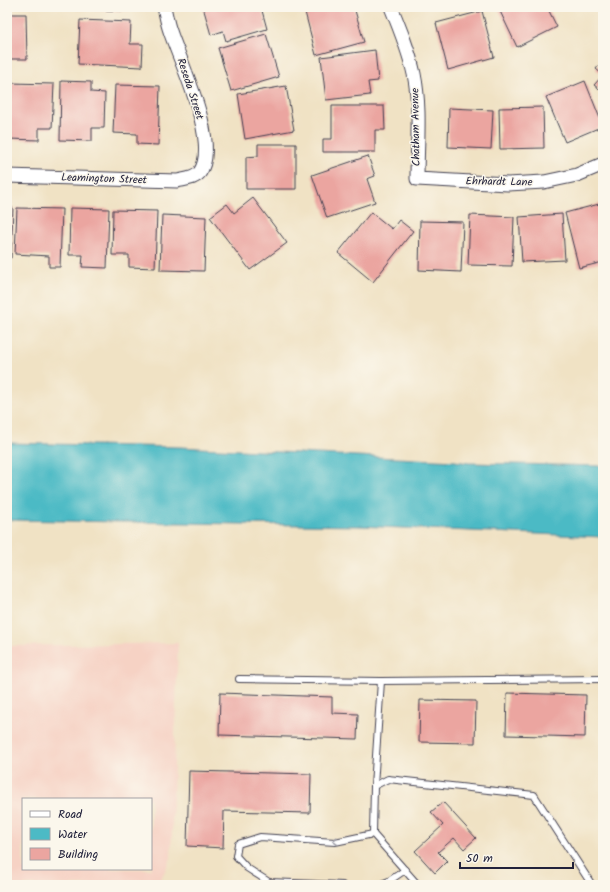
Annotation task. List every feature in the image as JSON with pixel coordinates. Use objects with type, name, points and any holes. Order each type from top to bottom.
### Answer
[{"type":"street","name":"Reseda Street","points":[[164,7],[170,30],[200,111],[205,158],[200,172]]},
{"type":"street","name":"Chatham Avenue","points":[[391,7],[405,41],[414,75],[418,110],[417,179]]},
{"type":"street","name":"Ehrhardt Lane","points":[[417,179],[508,184],[544,182],[577,175],[603,164]]},
{"type":"street","name":"Leamington Street","points":[[7,176],[178,181],[193,177],[200,172]]},
{"type":"lane","points":[[240,678],[381,682],[603,679]]},
{"type":"lane","points":[[381,682],[374,786],[373,834],[418,885]]},
{"type":"lane","points":[[374,786],[388,779],[534,795],[592,885]]},
{"type":"lane","points":[[342,885],[269,882],[247,868],[236,856],[238,844],[260,836],[335,842],[373,834]]},
{"type":"lane","points":[[379,885],[389,881],[405,870]]},
{"type":"shaded area","points":[[178,643],[171,858],[158,885],[7,885],[7,646]]},
{"type":"water","points":[[7,443],[180,447],[455,461],[469,463],[603,466],[603,537],[359,526],[7,520]]},
{"type":"building","points":[[73,7],[130,7],[130,11],[73,9]]},
{"type":"building","points":[[203,7],[261,7],[267,29],[226,41],[223,31],[211,35]]},
{"type":"building","points":[[323,7],[354,7],[364,42],[316,55],[305,12]]},
{"type":"building","points":[[498,7],[547,7],[557,27],[517,47]]},
{"type":"building","points":[[482,11],[494,57],[448,70],[436,23]]},
{"type":"building","points":[[7,14],[26,14],[27,59],[7,59]]},
{"type":"building","points":[[80,20],[131,22],[130,44],[143,44],[142,67],[78,64]]},
{"type":"building","points":[[266,34],[279,77],[231,91],[218,48]]},
{"type":"building","points":[[375,50],[378,81],[368,82],[370,95],[326,100],[321,57]]},
{"type":"building","points":[[603,60],[603,75],[596,69]]},
{"type":"building","points":[[603,75],[603,92],[594,85]]},
{"type":"building","points":[[61,81],[91,82],[91,92],[105,93],[104,128],[92,128],[92,141],[60,140]]},
{"type":"building","points":[[585,81],[603,126],[565,142],[546,97]]},
{"type":"building","points":[[10,83],[54,84],[52,128],[39,128],[39,140],[8,139]]},
{"type":"building","points":[[115,85],[160,86],[158,145],[137,144],[137,134],[113,133]]},
{"type":"building","points":[[286,86],[294,130],[245,139],[238,94]]},
{"type":"building","points":[[332,106],[384,106],[385,130],[375,130],[375,152],[323,152],[323,139],[332,139]]},
{"type":"building","points":[[543,107],[544,148],[500,149],[499,108]]},
{"type":"building","points":[[449,108],[493,110],[491,149],[448,147]]},
{"type":"building","points":[[258,144],[296,144],[296,189],[246,189],[246,157],[258,156]]},
{"type":"building","points":[[368,156],[375,176],[367,179],[375,202],[327,218],[312,175]]},
{"type":"building","points":[[253,198],[287,243],[250,270],[210,217],[227,204],[234,213]]},
{"type":"building","points":[[603,203],[603,262],[579,268],[565,213]]},
{"type":"building","points":[[7,207],[13,208],[11,258],[7,258]]},
{"type":"building","points":[[17,208],[62,209],[60,267],[49,267],[49,256],[15,254]]},
{"type":"building","points":[[70,208],[109,209],[107,268],[82,267],[83,255],[69,255]]},
{"type":"building","points":[[113,210],[157,211],[155,268],[129,267],[129,255],[112,255]]},
{"type":"building","points":[[371,212],[392,229],[399,220],[413,231],[373,282],[338,253]]},
{"type":"building","points":[[562,214],[565,260],[522,262],[519,217]]},
{"type":"building","points":[[162,215],[206,217],[204,271],[160,270]]},
{"type":"building","points":[[470,215],[514,217],[512,266],[468,265]]},
{"type":"building","points":[[420,221],[463,222],[461,272],[419,270]]},
{"type":"building","points":[[220,693],[332,697],[332,713],[358,714],[357,739],[219,735]]},
{"type":"building","points":[[507,693],[586,695],[585,737],[506,735]]},
{"type":"building","points":[[420,700],[476,701],[475,743],[419,742]]},
{"type":"building","points":[[189,771],[311,774],[310,813],[224,811],[223,848],[187,846]]},
{"type":"building","points":[[443,802],[476,838],[464,849],[454,838],[438,852],[447,861],[435,873],[415,851],[443,825],[431,812]]}]
